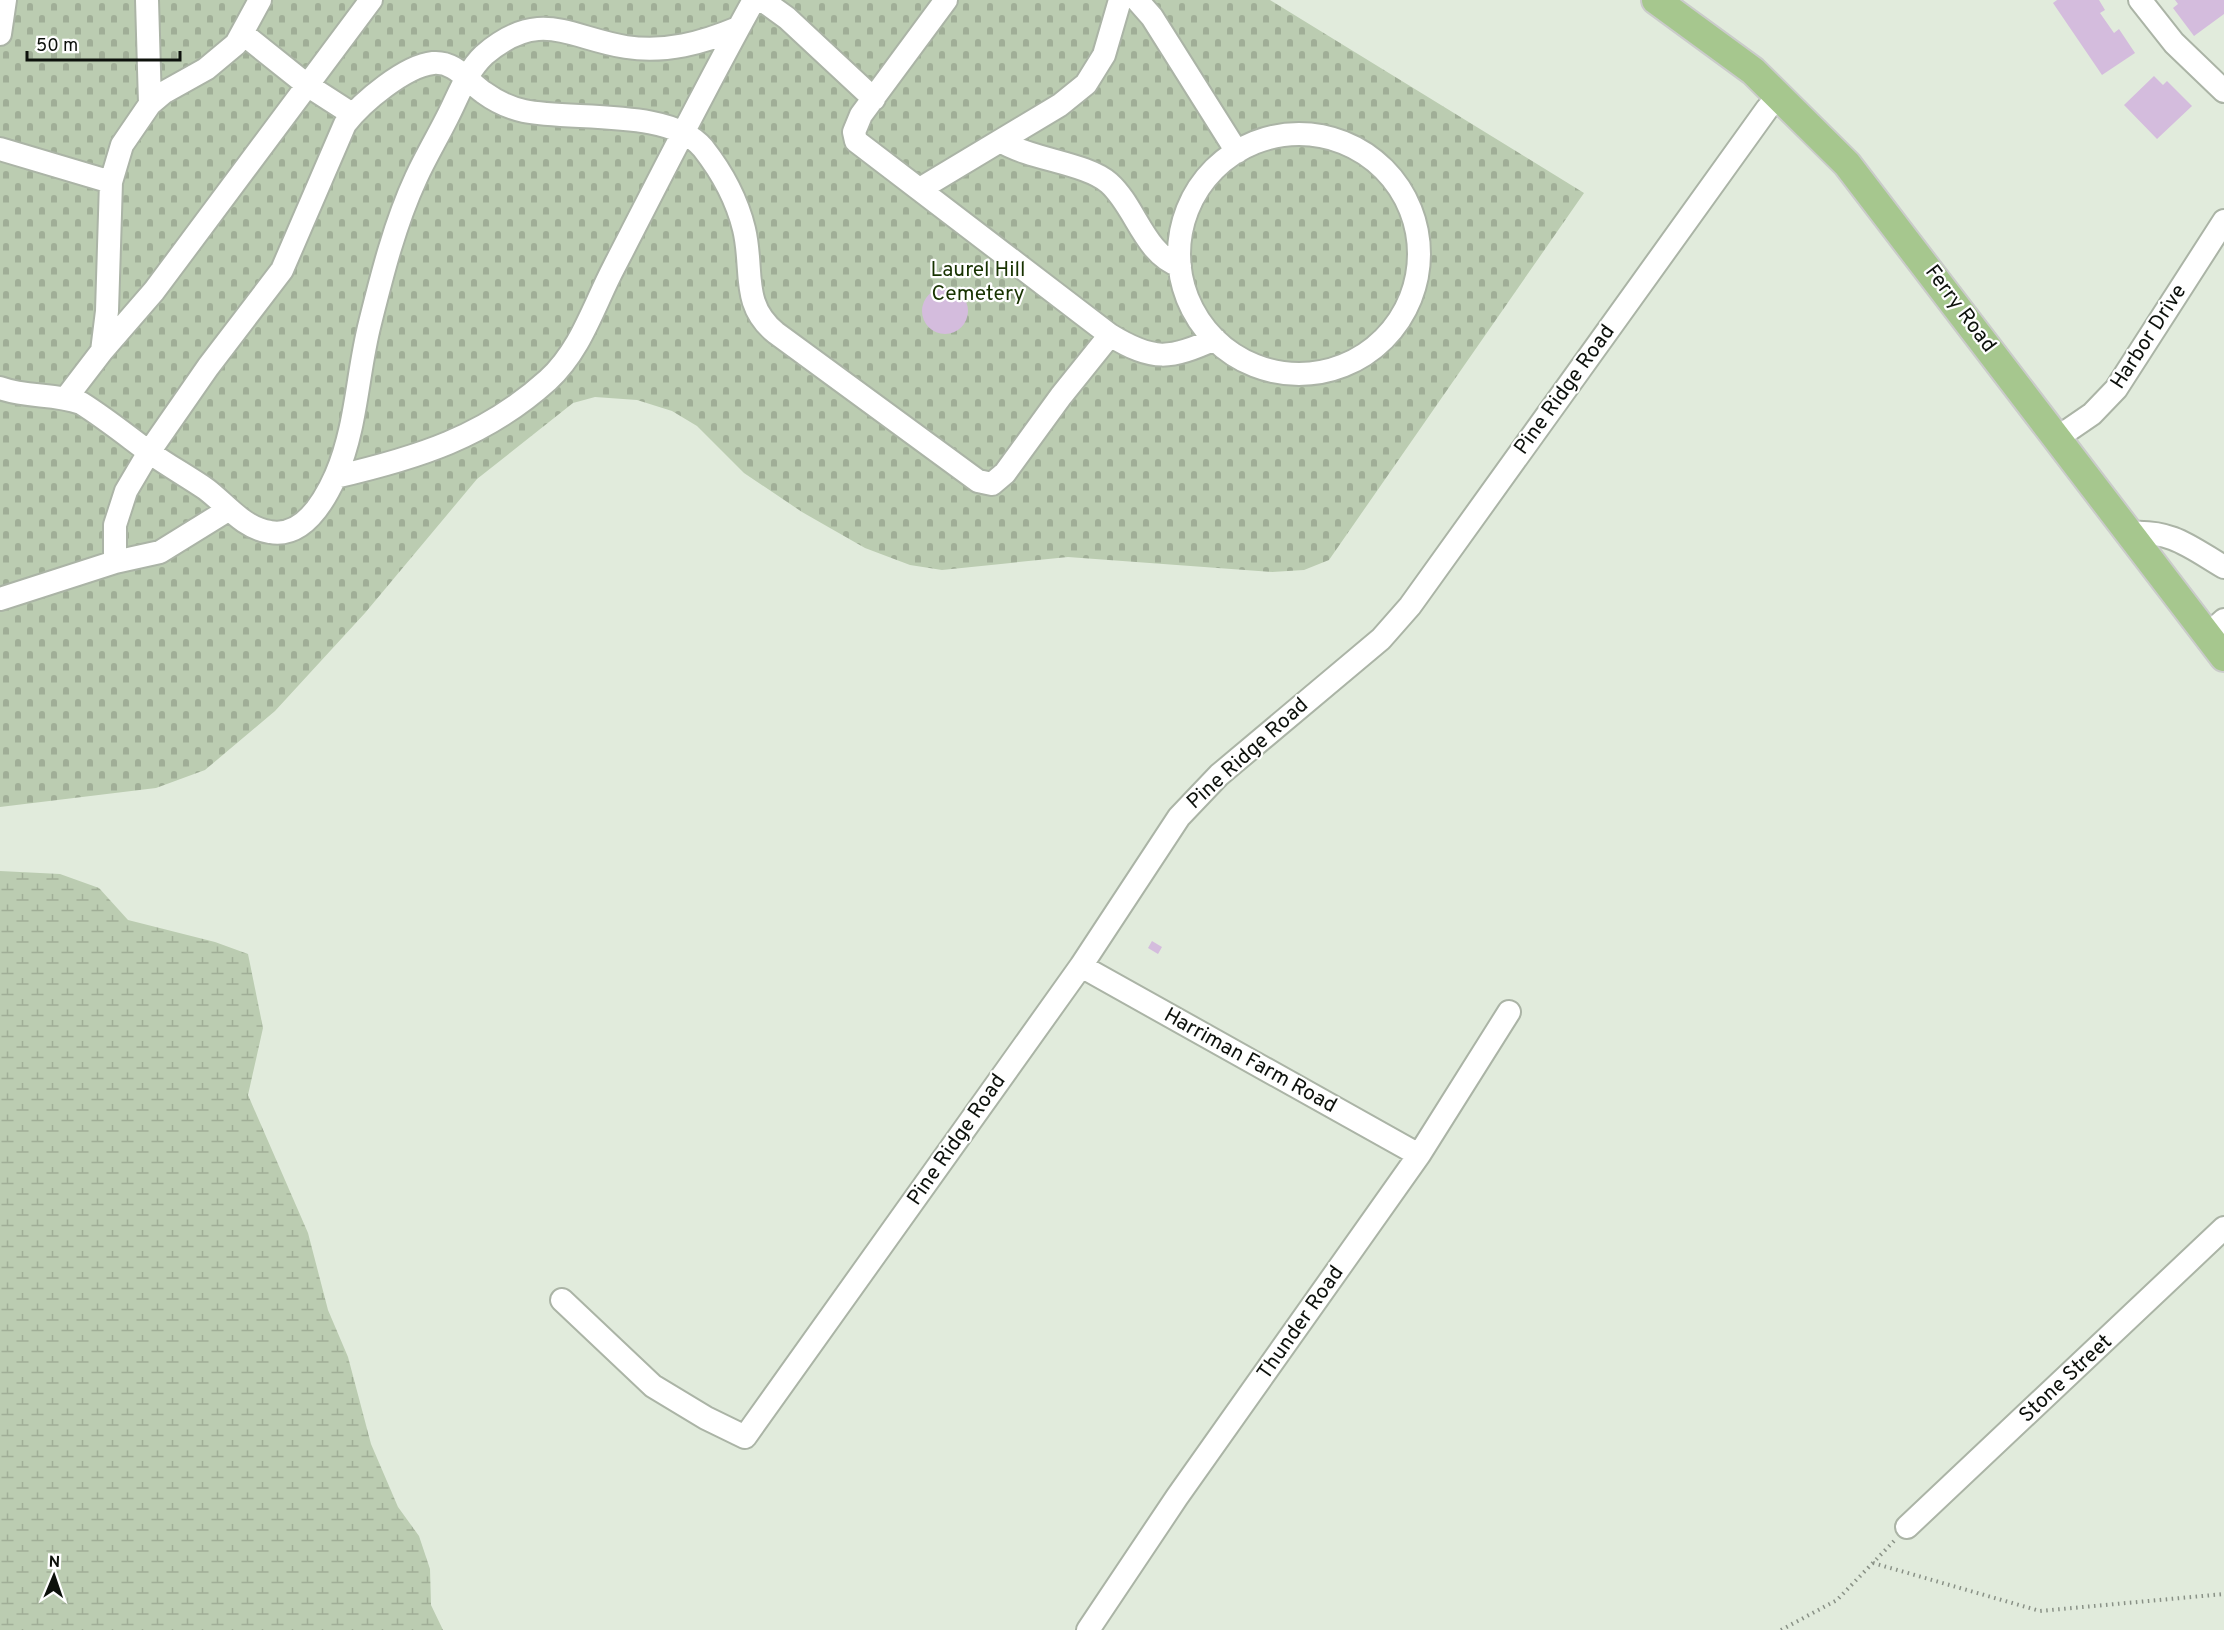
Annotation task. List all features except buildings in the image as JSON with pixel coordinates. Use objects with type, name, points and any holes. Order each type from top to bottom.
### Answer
[{"type":"main road","name":"Ferry Road","points":[[1656,0],[1716,42],[1780,95],[1858,177],[2130,533],[2216,628],[2224,657]]},
{"type":"street","points":[[0,34],[5,0]]},
{"type":"street","points":[[147,0],[150,104]]},
{"type":"street","points":[[102,351],[106,311],[111,182],[122,145],[150,104],[163,93],[206,69],[236,45],[260,0]]},
{"type":"street","points":[[66,398],[102,351],[154,291],[371,0]]},
{"type":"street","points":[[335,477],[418,454],[470,435],[507,412],[549,379],[577,344],[684,132],[754,0]]},
{"type":"street","points":[[762,0],[787,18],[874,99]]},
{"type":"street","points":[[946,0],[855,124],[856,141],[1110,336],[1129,347],[1159,357],[1184,353],[1215,339]]},
{"type":"street","points":[[921,189],[1060,105],[1095,74],[1104,55],[1120,0]]},
{"type":"street","points":[[1137,0],[1152,17],[1237,152]]},
{"type":"street","points":[[2140,0],[2174,43],[2224,91]]},
{"type":"street","points":[[8,391],[66,398],[81,403],[208,491],[228,510],[266,532],[290,531],[305,522],[322,500],[335,477],[351,435],[369,325],[395,236],[415,179],[466,78],[489,52],[534,29],[566,30],[625,47],[654,49],[698,43],[738,28]]},
{"type":"street","points":[[242,33],[307,85],[352,114]]},
{"type":"street","points":[[115,562],[114,537],[118,512],[149,452],[208,367],[286,264],[338,139],[352,114],[399,77],[430,63],[453,67],[502,103],[526,111],[646,123],[684,132],[694,139],[714,163],[739,209],[750,259],[751,296],[757,316],[776,333],[978,481],[992,484],[1005,473],[1061,396],[1110,336]]},
{"type":"street","name":"Pine Ridge Road","points":[[562,1300],[653,1386],[706,1418],[745,1437],[1080,966],[1179,817],[1219,775],[1381,639],[1410,606],[1767,109],[1780,95]]},
{"type":"street","points":[[1296,135],[1334,140],[1369,157],[1396,184],[1410,209],[1418,237],[1418,275],[1405,311],[1394,327],[1366,354],[1331,369],[1293,374],[1273,371],[1238,357],[1215,339],[1192,308],[1180,266],[1180,243],[1190,206],[1211,173],[1237,152],[1258,142],[1296,135]]},
{"type":"street","points":[[1002,142],[1035,157],[1083,170],[1108,183],[1162,257],[1180,266]]},
{"type":"street","points":[[0,149],[111,182]]},
{"type":"street","name":"Harbor Drive","points":[[2057,438],[2092,414],[2116,389],[2224,221]]},
{"type":"street","points":[[0,599],[115,562],[160,552],[228,510]]},
{"type":"street","points":[[2130,533],[2152,532],[2166,535],[2224,567]]},
{"type":"street","name":"Harriman Farm Road","points":[[1080,966],[1419,1155]]},
{"type":"street","name":"Thunder Road","points":[[1088,1630],[1178,1497],[1419,1155],[1509,1012]]},
{"type":"street","name":"Stone Street","points":[[1907,1527],[2224,1228]]},
{"type":"path","points":[[1781,1630],[1837,1600],[1907,1527]]},
{"type":"path","points":[[1873,1563],[2040,1611],[2224,1594]]},
{"type":"green space","name":"Laurel Hill Cemetery","points":[[0,0],[1270,0],[1584,193],[1329,560],[1304,570],[1272,572],[1068,557],[942,570],[910,565],[865,548],[802,512],[744,473],[697,426],[672,411],[637,400],[595,397],[573,403],[477,479],[365,613],[275,711],[205,770],[156,788],[0,807]]},
{"type":"green space","points":[[0,871],[60,874],[99,888],[128,920],[215,942],[248,954],[263,1028],[248,1095],[308,1233],[328,1310],[348,1357],[371,1444],[398,1507],[419,1536],[430,1569],[431,1605],[443,1630],[0,1630]]}]
